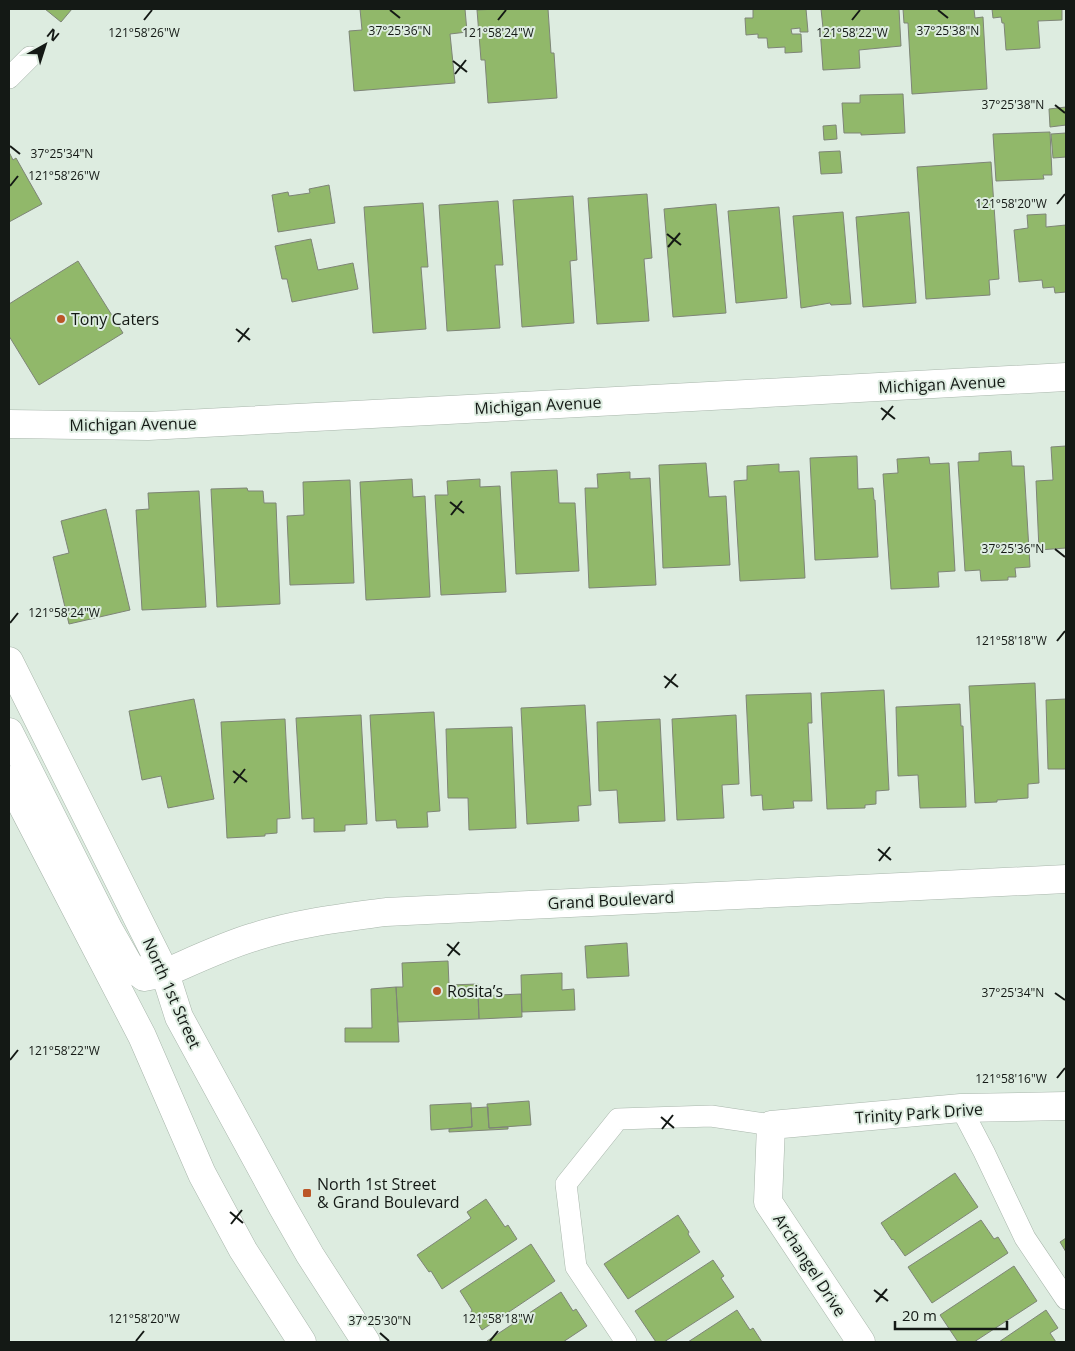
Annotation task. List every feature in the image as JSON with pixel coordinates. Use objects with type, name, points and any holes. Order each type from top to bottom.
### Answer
[{"type":"street","name":"Michigan Avenue","points":[[9,424],[148,426],[1066,377]]},
{"type":"street","name":"North 1st Street","points":[[9,660],[165,973],[179,1017],[310,1255],[366,1342]]},
{"type":"street","name":"Grand Boulevard","points":[[9,732],[129,965],[144,977],[165,973],[255,936],[317,922],[386,912],[1066,879]]},
{"type":"street","points":[[9,780],[142,1036],[202,1174],[243,1250],[302,1342]]},
{"type":"street","name":"Trinity Park Drive","points":[[771,1125],[961,1108],[1066,1106]]},
{"type":"street","name":"Archangel Drive","points":[[771,1125],[768,1202],[861,1342]]},
{"type":"lane","points":[[9,78],[30,57]]},
{"type":"lane","points":[[961,1108],[1025,1238],[1066,1300]]},
{"type":"lane","points":[[626,1342],[576,1267],[566,1184],[618,1119],[711,1116],[771,1125]]},
{"type":"building","points":[[45,9],[72,9],[61,22]]},
{"type":"building","points":[[360,9],[465,9],[467,32],[450,34],[455,83],[354,91],[349,31],[362,30]]},
{"type":"building","points":[[548,9],[551,53],[554,53],[557,98],[488,103],[485,60],[481,60],[477,10]]},
{"type":"building","points":[[753,9],[806,9],[808,32],[800,32],[800,28],[791,29],[792,34],[801,34],[802,52],[785,53],[785,47],[768,48],[767,38],[758,38],[758,34],[746,35],[745,18],[753,18]]},
{"type":"building","points":[[821,9],[899,9],[901,46],[859,50],[860,68],[823,70],[820,28],[823,28]]},
{"type":"building","points":[[903,9],[974,9],[975,18],[983,17],[987,89],[912,94],[908,23],[904,23]]},
{"type":"building","points":[[992,9],[1062,9],[1062,20],[1038,21],[1040,48],[1006,50],[1004,23],[1002,23],[1001,17],[993,18]]},
{"type":"building","points":[[903,94],[905,133],[861,135],[861,133],[844,133],[842,103],[860,103],[860,95]]},
{"type":"building","points":[[1066,107],[1066,125],[1050,127],[1049,109]]},
{"type":"building","points":[[836,125],[837,139],[824,140],[823,126]]},
{"type":"building","points":[[1050,132],[1052,175],[1043,175],[1044,179],[996,181],[993,134]]},
{"type":"building","points":[[1066,133],[1066,157],[1053,158],[1051,134]]},
{"type":"building","points":[[840,151],[842,173],[821,174],[819,152]]},
{"type":"building","points":[[9,152],[13,160],[16,158],[42,204],[9,222]]},
{"type":"building","points":[[991,162],[999,279],[989,280],[990,295],[926,299],[917,167]]},
{"type":"building","points":[[329,185],[335,223],[278,232],[272,195],[288,192],[289,196],[310,193],[309,189]]},
{"type":"building","points":[[647,194],[652,258],[644,259],[649,321],[597,324],[588,198]]},
{"type":"building","points":[[573,196],[577,260],[570,261],[574,323],[522,327],[513,200]]},
{"type":"building","points":[[498,201],[503,265],[495,265],[500,328],[447,331],[439,205]]},
{"type":"building","points":[[423,203],[428,267],[421,267],[426,329],[373,333],[364,207]]},
{"type":"building","points":[[716,204],[726,313],[673,317],[664,209]]},
{"type":"building","points":[[779,207],[787,298],[736,303],[728,211]]},
{"type":"building","points":[[843,212],[851,304],[831,305],[830,303],[801,308],[793,216]]},
{"type":"building","points":[[909,212],[916,303],[863,307],[856,217]]},
{"type":"building","points":[[1046,214],[1046,227],[1066,225],[1066,292],[1055,293],[1054,287],[1043,288],[1042,280],[1019,282],[1014,230],[1028,228],[1027,215]]},
{"type":"building","points":[[311,239],[318,270],[353,263],[358,289],[292,302],[287,279],[282,279],[275,246]]},
{"type":"building","name":"Tony Caters","points":[[78,261],[123,333],[39,385],[9,336],[9,304]]},
{"type":"building","points":[[1066,446],[1066,548],[1039,550],[1036,481],[1053,480],[1051,447]]},
{"type":"building","points":[[1011,451],[1012,466],[1024,466],[1030,567],[1015,568],[1016,577],[1008,577],[1008,580],[981,581],[980,570],[965,571],[958,462],[979,461],[979,453]]},
{"type":"building","points":[[857,456],[858,489],[873,488],[878,557],[815,560],[810,458]]},
{"type":"building","points":[[929,457],[930,464],[949,463],[955,571],[938,572],[939,587],[891,589],[883,474],[898,473],[897,459]]},
{"type":"building","points":[[706,463],[709,497],[726,496],[730,565],[663,568],[659,465]]},
{"type":"building","points":[[779,464],[779,472],[799,471],[805,578],[740,581],[734,481],[747,480],[747,466]]},
{"type":"building","points":[[557,470],[559,503],[575,503],[579,571],[516,574],[511,472]]},
{"type":"building","points":[[630,472],[630,479],[650,478],[656,585],[589,588],[585,488],[598,488],[597,474]]},
{"type":"building","points":[[412,479],[413,497],[425,496],[430,597],[366,600],[360,482]]},
{"type":"building","points":[[480,479],[480,487],[500,486],[506,592],[441,595],[435,495],[448,495],[447,481]]},
{"type":"building","points":[[350,480],[354,583],[290,585],[287,516],[304,515],[303,482]]},
{"type":"building","points":[[247,488],[248,491],[263,491],[264,503],[276,503],[280,604],[217,607],[211,489]]},
{"type":"building","points":[[199,491],[206,607],[142,610],[136,510],[149,509],[148,493]]},
{"type":"building","points":[[106,509],[130,610],[69,624],[53,557],[69,553],[61,521]]},
{"type":"building","points":[[1035,683],[1039,783],[1028,784],[1028,798],[975,803],[969,686]]},
{"type":"building","points":[[884,690],[889,790],[876,791],[876,804],[865,805],[865,808],[827,809],[821,693]]},
{"type":"building","points":[[811,693],[812,723],[808,723],[812,801],[793,801],[794,808],[763,810],[762,795],[751,796],[746,695]]},
{"type":"building","points":[[194,699],[214,799],[168,808],[161,776],[142,780],[129,711]]},
{"type":"building","points":[[1066,699],[1066,769],[1048,769],[1046,700]]},
{"type":"building","points":[[960,704],[961,726],[963,726],[966,807],[920,808],[918,775],[898,776],[896,707]]},
{"type":"building","points":[[585,705],[591,805],[578,806],[579,821],[527,824],[521,708]]},
{"type":"building","points":[[434,712],[440,811],[427,812],[428,827],[397,828],[396,820],[376,821],[370,715]]},
{"type":"building","points":[[361,715],[367,824],[345,825],[345,831],[314,832],[314,818],[302,819],[296,718]]},
{"type":"building","points":[[736,715],[739,784],[722,785],[724,818],[677,820],[672,719]]},
{"type":"building","points":[[285,719],[290,818],[277,819],[277,833],[265,834],[265,836],[227,838],[221,722]]},
{"type":"building","points":[[660,719],[665,821],[619,823],[617,790],[599,791],[597,722]]},
{"type":"building","points":[[512,727],[516,828],[469,830],[468,798],[448,798],[446,729]]},
{"type":"building","points":[[627,943],[629,976],[587,978],[585,946]]},
{"type":"building","name":"Rosita’s","points":[[448,961],[449,985],[478,984],[479,1019],[398,1022],[396,987],[403,987],[402,963]]},
{"type":"building","points":[[562,973],[562,990],[574,989],[575,1010],[522,1012],[521,975]]},
{"type":"building","points":[[396,987],[399,1042],[345,1042],[345,1028],[372,1028],[371,989]]},
{"type":"building","points":[[521,994],[522,1017],[479,1019],[478,996]]},
{"type":"building","points":[[529,1101],[531,1125],[489,1128],[487,1104]]},
{"type":"building","points":[[471,1103],[472,1127],[431,1130],[430,1105]]},
{"type":"building","points":[[488,1107],[489,1128],[508,1127],[508,1129],[449,1132],[449,1129],[472,1127],[471,1108]]},
{"type":"building","points":[[955,1173],[978,1207],[905,1256],[881,1223]]},
{"type":"building","points":[[486,1199],[505,1227],[508,1225],[517,1239],[442,1289],[431,1271],[429,1272],[417,1255],[471,1218],[467,1212]]},
{"type":"building","points":[[678,1215],[700,1252],[628,1299],[604,1264]]},
{"type":"building","points":[[981,1220],[994,1239],[998,1237],[1008,1253],[932,1303],[908,1267]]},
{"type":"building","points":[[1066,1238],[1066,1252],[1060,1242]]},
{"type":"building","points":[[531,1244],[555,1281],[482,1330],[460,1291]]},
{"type":"building","points":[[713,1260],[724,1276],[721,1278],[734,1297],[664,1342],[656,1342],[635,1311]]},
{"type":"building","points":[[1014,1266],[1037,1301],[974,1342],[958,1342],[940,1315]]},
{"type":"building","points":[[561,1292],[573,1311],[576,1309],[587,1326],[563,1342],[487,1342],[487,1341]]},
{"type":"building","points":[[737,1310],[750,1330],[753,1328],[762,1342],[688,1342]]},
{"type":"building","points":[[1046,1310],[1058,1328],[1050,1333],[1056,1342],[999,1342]]},
{"type":"place","name":"Tony Caters","points":[[61,319]]},
{"type":"place","name":"Rosita’s","points":[[437,991]]},
{"type":"place","name":"North 1st Street & Grand Boulevard","points":[[307,1193]]}]
